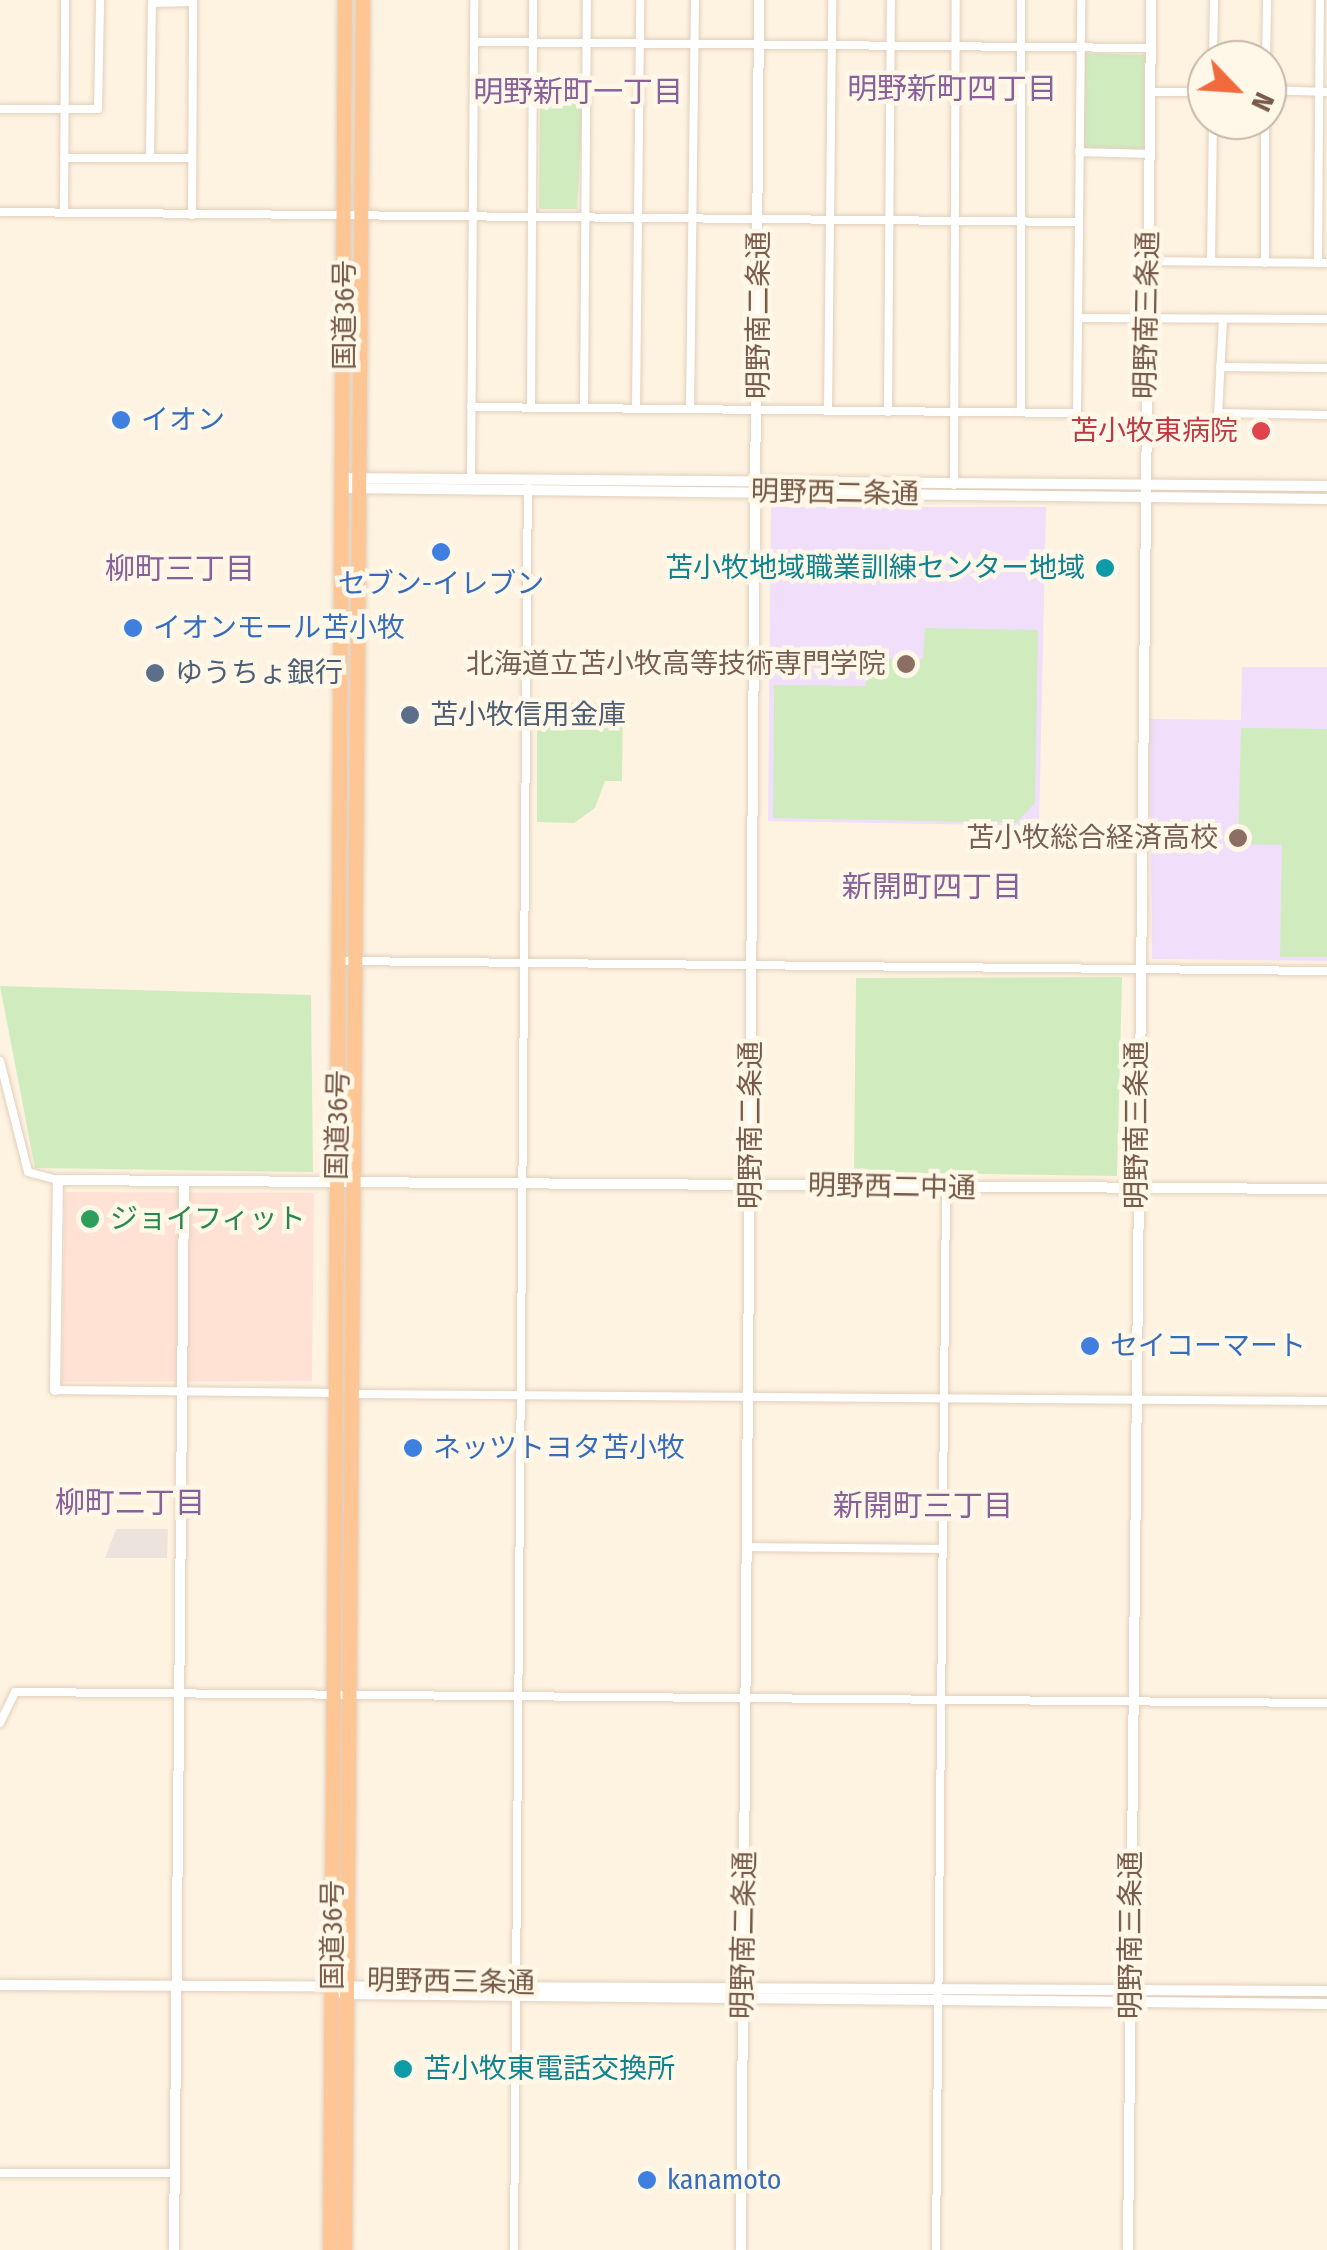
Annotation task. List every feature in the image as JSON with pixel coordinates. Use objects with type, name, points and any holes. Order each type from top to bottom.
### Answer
[{"type":"highway","name":"国道36号","points":[[345,0],[352,214],[356,963],[345,1183]]},
{"type":"highway","name":"国道36号","points":[[352,214],[363,0]]},
{"type":"highway","name":"国道36号","points":[[345,2250],[345,1183],[340,961],[351,483]]},
{"type":"highway","name":"国道36号","points":[[330,2250],[342,1989]]},
{"type":"street","points":[[64,214],[65,0]]},
{"type":"street","points":[[0,109],[98,109],[100,0]]},
{"type":"street","points":[[471,483],[474,0]]},
{"type":"street","points":[[530,408],[533,0]]},
{"type":"street","points":[[584,408],[587,0]]},
{"type":"street","points":[[636,408],[640,0]]},
{"type":"street","points":[[690,409],[695,0]]},
{"type":"street","name":"明野南二条通","points":[[741,2250],[759,410],[759,0]]},
{"type":"street","points":[[828,410],[832,0]]},
{"type":"street","points":[[888,412],[891,0]]},
{"type":"street","points":[[953,494],[956,0]]},
{"type":"street","points":[[1021,411],[1022,0]]},
{"type":"street","points":[[471,407],[1076,413],[1081,0]]},
{"type":"street","name":"明野南三条通","points":[[1128,2250],[1138,969],[1151,0]]},
{"type":"street","points":[[1214,0],[1214,40]]},
{"type":"street","points":[[1266,40],[1267,0]]},
{"type":"street","points":[[1147,262],[1322,263],[1320,0]]},
{"type":"street","points":[[150,158],[152,3],[193,1],[192,214]]},
{"type":"street","points":[[474,42],[1151,48]]},
{"type":"street","points":[[1287,91],[1322,92]]},
{"type":"street","points":[[1151,92],[1187,92]]},
{"type":"street","points":[[1211,262],[1212,140]]},
{"type":"street","points":[[1265,263],[1266,140]]},
{"type":"street","points":[[1079,152],[1150,154]]},
{"type":"street","points":[[64,158],[192,158]]},
{"type":"street","points":[[0,212],[1078,222]]},
{"type":"street","points":[[1080,318],[1327,319]]},
{"type":"street","points":[[1222,319],[1218,413],[1327,415]]},
{"type":"street","points":[[1220,366],[1327,368]]},
{"type":"street","name":"明野西二条通","points":[[758,486],[954,481],[1327,499]]},
{"type":"street","name":"明野西二条通","points":[[351,483],[758,486],[953,494],[1327,486]]},
{"type":"street","points":[[514,2250],[528,484]]},
{"type":"street","points":[[340,961],[1327,971]]},
{"type":"street","points":[[0,1061],[28,1172],[58,1180],[55,1390],[1327,1401]]},
{"type":"street","name":"明野西二中通","points":[[58,1180],[1327,1189]]},
{"type":"street","points":[[174,2250],[179,1392],[184,1181]]},
{"type":"street","points":[[936,2250],[946,1187]]},
{"type":"street","points":[[746,1547],[942,1549]]},
{"type":"street","points":[[0,1723],[15,1692],[1327,1703]]},
{"type":"street","name":"明野西三条通","points":[[342,1989],[516,1983],[938,1987],[1327,2004]]},
{"type":"street","points":[[0,1985],[342,1989]]},
{"type":"street","name":"明野西三条通","points":[[342,1989],[516,1997],[744,2000],[1327,1991]]},
{"type":"street","points":[[0,2173],[174,2172]]},
{"type":"shaded area","name":"北海道立苫小牧高等技術専門学院","points":[[771,507],[1046,507],[1039,826],[768,821]]},
{"type":"shaded area","name":"苫小牧総合経済高校","points":[[1242,667],[1327,667],[1327,961],[1152,959],[1149,719],[1241,720]]},
{"type":"shaded area","points":[[65,1192],[314,1193],[312,1381],[62,1382]]},
{"type":"shaded area","points":[[116,1529],[168,1529],[167,1558],[105,1558]]},
{"type":"green space","points":[[1083,53],[1146,55],[1146,150],[1083,150]]},
{"type":"green space","points":[[540,98],[583,101],[577,209],[539,209]]},
{"type":"green space","points":[[925,628],[1038,630],[1035,803],[1016,823],[773,818],[774,685],[866,686],[867,658],[923,659]]},
{"type":"green space","points":[[537,702],[623,704],[622,781],[605,781],[595,808],[574,823],[537,822]]},
{"type":"green space","points":[[1241,728],[1327,729],[1327,957],[1280,957],[1282,845],[1238,844]]},
{"type":"green space","points":[[1122,977],[1117,1176],[854,1172],[856,978]]},
{"type":"green space","points":[[0,986],[311,995],[313,1172],[35,1168]]},
{"type":"place","name":"イオン","points":[[121,420]]},
{"type":"place","name":"苫小牧東病院","points":[[1261,431]]},
{"type":"place","name":"セブン-イレブン","points":[[441,552]]},
{"type":"place","name":"苫小牧地域職業訓練センター地域","points":[[1105,568]]},
{"type":"place","name":"イオンモール苫小牧","points":[[133,628]]},
{"type":"place","name":"北海道立苫小牧高等技術専門学院","points":[[906,664]]},
{"type":"place","name":"ゆうちょ銀行","points":[[155,673]]},
{"type":"place","name":"苫小牧信用金庫","points":[[410,715]]},
{"type":"place","name":"苫小牧総合経済高校","points":[[1238,838]]},
{"type":"place","name":"ジョイフィット","points":[[90,1219]]},
{"type":"place","name":"セイコーマート","points":[[1090,1346]]},
{"type":"place","name":"ネッツトヨタ苫小牧","points":[[413,1448]]},
{"type":"place","name":"苫小牧東電話交換所","points":[[403,2069]]},
{"type":"place","name":"kanamoto","points":[[647,2180]]},
{"type":"district","name":"明野新町四丁目","points":[[952,89]]},
{"type":"district","name":"明野新町一丁目","points":[[578,92]]},
{"type":"district","name":"柳町三丁目","points":[[180,569]]},
{"type":"district","name":"新開町四丁目","points":[[932,887]]},
{"type":"district","name":"柳町二丁目","points":[[130,1503]]},
{"type":"district","name":"新開町三丁目","points":[[923,1506]]}]
